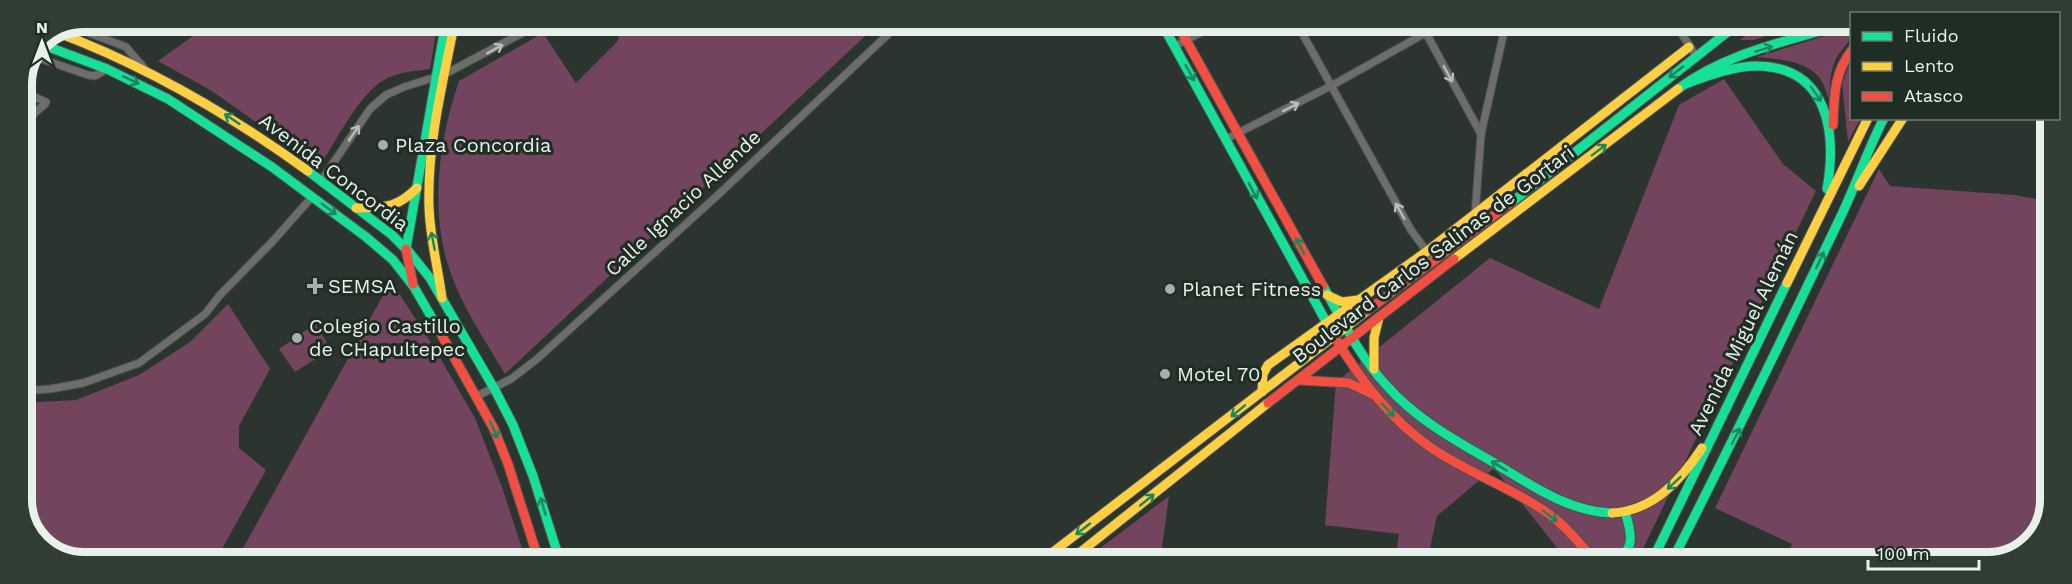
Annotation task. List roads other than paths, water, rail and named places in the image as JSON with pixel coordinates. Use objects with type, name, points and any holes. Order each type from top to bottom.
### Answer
[{"type":"main road","points":[[442,298],[430,229],[429,185],[445,32]]},
{"type":"main road","points":[[414,287],[406,249],[441,75],[452,32]]},
{"type":"main road","points":[[1167,32],[1327,324],[1374,395],[1407,428],[1432,448],[1549,514],[1587,552]]},
{"type":"main road","points":[[1182,32],[1345,327],[1389,388],[1429,422],[1529,483],[1574,505],[1599,512],[1625,512],[1643,506],[1662,494],[1683,475],[1721,419]]},
{"type":"main road","name":"Boulevard Carlos Salinas de Gortari","points":[[1053,552],[1334,336],[1430,256],[1484,224],[1728,32]]},
{"type":"main road","name":"Boulevard Carlos Salinas de Gortari","points":[[1081,552],[1340,346],[1685,84],[1713,67],[1736,57],[1818,32]]},
{"type":"main road","name":"Avenida Concordia","points":[[64,35],[144,68],[218,110],[321,181],[406,249],[442,298],[495,388],[513,424],[531,467],[557,552]]},
{"type":"main road","name":"Avenida Concordia","points":[[47,47],[107,69],[168,99],[237,143],[366,237],[393,260],[414,287],[494,429],[508,464],[536,552]]},
{"type":"main road","points":[[1262,392],[1263,374],[1268,365],[1363,298],[1430,256],[1475,215],[1689,47]]},
{"type":"main road","points":[[1817,219],[1831,173],[1836,77],[1842,61],[1850,51]]},
{"type":"main road","points":[[1685,84],[1746,67],[1783,69],[1804,80],[1817,93],[1827,116],[1833,140]]},
{"type":"main road","name":"Avenida Miguel Alemán","points":[[1656,552],[1867,120]]},
{"type":"main road","name":"Avenida Miguel Alemán","points":[[1677,552],[1744,419],[1845,207],[1883,120]]},
{"type":"main road","points":[[1845,207],[1902,120]]},
{"type":"main road","points":[[237,143],[255,149],[304,186],[312,187],[321,181]]},
{"type":"main road","points":[[356,208],[394,207],[407,200],[417,188]]},
{"type":"main road","points":[[1327,295],[1334,300],[1349,303],[1363,298]]},
{"type":"main road","points":[[1374,369],[1374,339],[1379,317]]},
{"type":"main road","points":[[1296,365],[1317,342],[1327,324]]},
{"type":"main road","points":[[1298,380],[1349,383],[1374,395]]},
{"type":"main road","points":[[1625,512],[1632,530],[1632,542],[1625,552]]},
{"type":"street","points":[[87,32],[126,47],[144,68]]},
{"type":"street","points":[[321,181],[370,109],[378,101],[395,90],[441,75],[524,32]]},
{"type":"street","name":"Calle Ignacio Allende","points":[[477,396],[512,379],[531,364],[890,32]]},
{"type":"street","points":[[1175,46],[1202,32]]},
{"type":"street","points":[[1301,32],[1411,230],[1430,256]]},
{"type":"street","points":[[1484,224],[1475,215],[1481,134],[1504,32]]},
{"type":"street","points":[[1680,32],[1696,56]]},
{"type":"street","points":[[1226,139],[1240,134],[1331,86],[1426,33],[1481,134]]},
{"type":"street","points":[[38,58],[88,75],[95,76],[107,69]]},
{"type":"street","points":[[32,96],[46,102],[32,115]]},
{"type":"street","points":[[32,390],[83,383],[139,363],[205,314],[312,197]]},
{"type":"place","name":"Plaza Concordia","points":[[383,145]]},
{"type":"place","name":"SEMSA","points":[[315,286]]},
{"type":"place","name":"Planet Fitness","points":[[1170,289]]},
{"type":"place","name":"Colegio Castillo de CHapultepec","points":[[297,338]]},
{"type":"place","name":"Motel 70","points":[[1165,374]]}]
